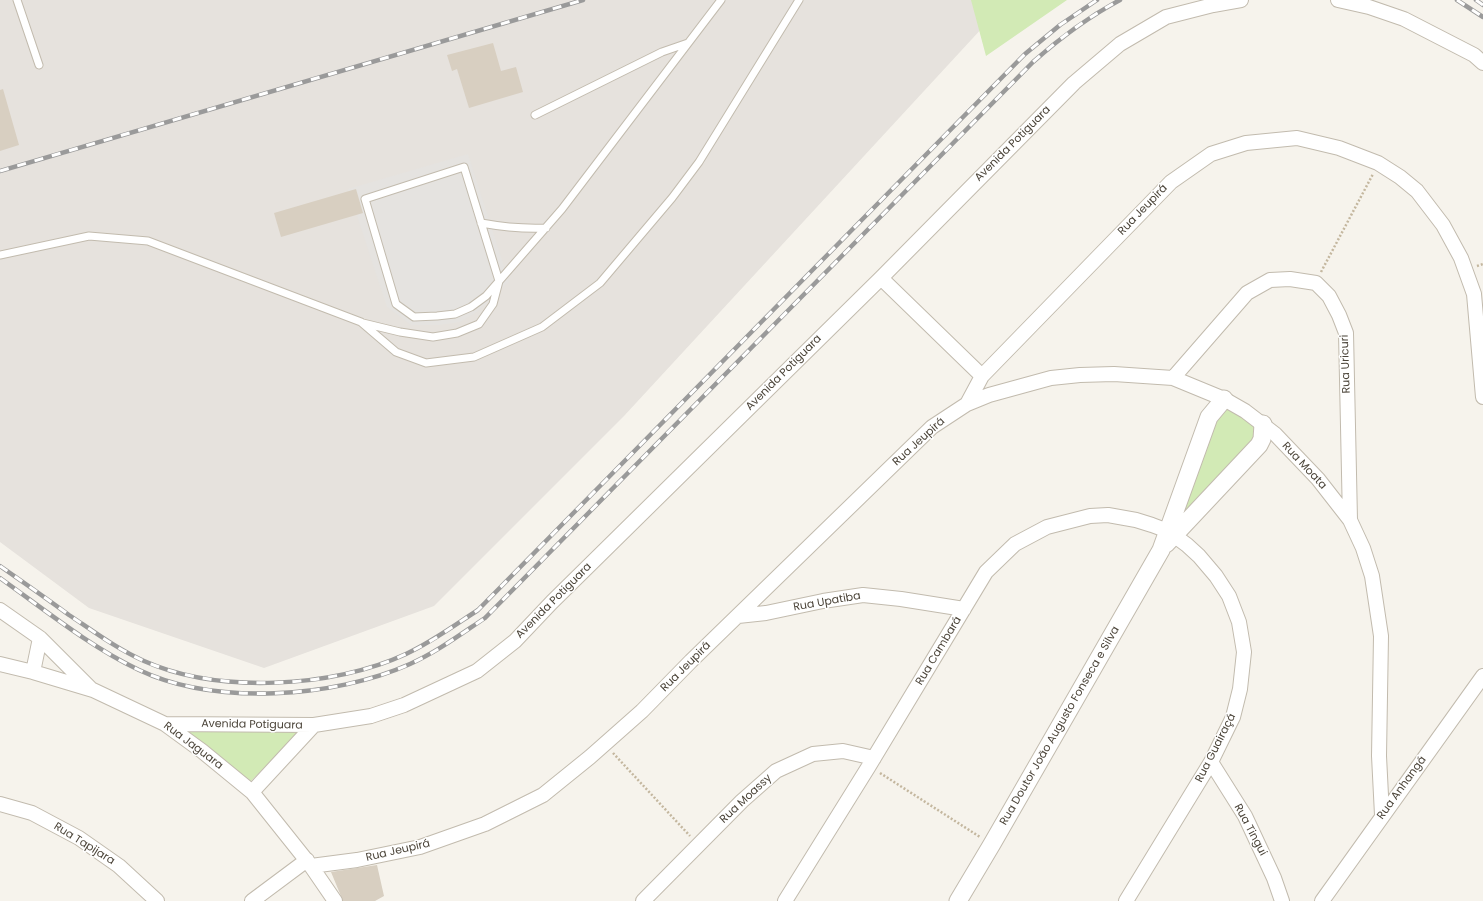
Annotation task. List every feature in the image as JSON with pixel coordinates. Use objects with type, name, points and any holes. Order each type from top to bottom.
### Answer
[{"type":"street","name":"Avenida Potiguara","points":[[165,724],[314,725],[371,716],[404,706],[483,667],[515,641],[558,596],[881,278],[1074,83],[1120,44],[1166,17],[1214,5],[1242,0]]},
{"type":"street","points":[[1338,0],[1404,19],[1474,55],[1483,62]]},
{"type":"street","name":"Rua Jeupirá","points":[[252,901],[309,863],[357,860],[420,847],[485,824],[543,795],[605,744],[642,711],[932,428],[966,404],[982,376],[1171,182],[1211,154],[1246,143],[1298,138],[1340,148],[1378,163],[1400,177],[1417,191],[1443,225],[1461,258],[1474,294],[1483,397]]},
{"type":"street","points":[[881,278],[982,376]]},
{"type":"street","points":[[1173,378],[1247,293],[1270,280],[1290,279],[1316,283]]},
{"type":"street","name":"Rua Uricuri","points":[[1316,283],[1329,296],[1346,333],[1350,520]]},
{"type":"street","name":"Rua Moata","points":[[966,404],[988,395],[1051,378],[1080,374],[1114,374],[1173,378],[1224,400],[1245,411],[1275,434],[1318,479],[1350,520],[1363,548],[1372,576],[1381,636],[1379,756],[1382,815]]},
{"type":"street","name":"Rua Doutor João Augusto Fonseca e Silva","points":[[958,901],[1171,533],[1209,417],[1224,400]]},
{"type":"street","name":"Rua Doutor João Augusto Fonseca e Silva","points":[[1171,533],[1259,445],[1262,439],[1263,424]]},
{"type":"street","name":"Rua Cambará","points":[[785,901],[872,762],[986,572],[1015,544],[1047,526],[1090,516],[1108,515],[1136,520],[1171,533]]},
{"type":"street","name":"Rua Guairaçá","points":[[1126,901],[1211,762],[1233,717],[1237,704],[1244,652],[1242,638],[1229,596],[1216,576],[1199,556],[1171,533]]},
{"type":"street","name":"Rua Upatiba","points":[[738,616],[766,613],[823,601],[863,595],[901,599],[964,609]]},
{"type":"street","points":[[0,610],[40,638],[93,690]]},
{"type":"street","points":[[33,672],[40,638]]},
{"type":"street","name":"Rua Jaguara","points":[[0,664],[93,690],[165,724],[202,750],[252,792],[309,863],[335,901]]},
{"type":"street","name":"Rua Anhangá","points":[[1322,901],[1382,815],[1483,676]]},
{"type":"street","name":"Avenida Potiguara","points":[[252,792],[314,725]]},
{"type":"street","name":"Rua Moassy","points":[[643,901],[742,801],[776,771],[813,754],[843,750],[872,762]]},
{"type":"street","name":"Rua Tingui","points":[[1211,762],[1245,816],[1274,878],[1282,901]]},
{"type":"street","name":"Rua Tapijara","points":[[0,804],[32,813],[79,838],[119,866],[157,901]]},
{"type":"lane","points":[[17,0],[39,65]]},
{"type":"lane","points":[[0,255],[89,236],[148,241],[361,322],[400,332],[433,336],[457,333],[480,324],[493,304],[499,281],[464,167],[365,199],[396,304],[414,317],[455,314],[471,307],[486,296],[499,281],[562,210],[721,0]]},
{"type":"lane","points":[[361,322],[396,352],[426,363],[474,357],[542,327],[600,283],[672,198],[699,162],[799,0]]},
{"type":"lane","points":[[535,115],[662,52],[688,43]]},
{"type":"lane","points":[[481,223],[501,227],[528,229],[546,228]]},
{"type":"path","points":[[1316,283],[1378,163]]},
{"type":"path","points":[[605,744],[698,845]]},
{"type":"path","points":[[872,762],[992,844]]},
{"type":"shaded area","points":[[0,0],[1008,0],[624,416],[434,606],[264,668],[89,608],[0,542]]},
{"type":"shaded area","points":[[468,154],[509,282],[477,312],[460,322],[439,325],[411,325],[387,307],[348,189]]},
{"type":"green space","points":[[971,0],[1067,0],[986,56]]},
{"type":"green space","points":[[1224,402],[1260,424],[1255,443],[1174,527]]},
{"type":"green space","points":[[182,730],[299,732],[249,783]]},
{"type":"building","points":[[493,43],[501,71],[516,67],[523,92],[469,108],[457,69],[452,71],[447,55]]},
{"type":"building","points":[[3,89],[19,145],[0,151],[0,90]]},
{"type":"building","points":[[356,189],[363,213],[281,237],[274,213]]},
{"type":"building","points":[[377,865],[384,896],[375,901],[343,901],[331,872]]},
{"type":"railway","points":[[0,171],[583,0]]},
{"type":"railway","points":[[0,566],[105,640],[124,651],[144,661],[174,672],[206,679],[275,683],[311,680],[345,674],[377,665],[416,649],[478,610],[1025,54],[1060,25],[1097,0]]},
{"type":"railway","points":[[0,578],[85,639],[139,670],[169,681],[203,689],[238,693],[274,693],[311,690],[346,684],[380,675],[410,664],[430,654],[485,618],[1033,62],[1075,28],[1120,0]]},
{"type":"railway","points":[[1457,0],[1483,17]]},
{"type":"railway","points":[[1476,0],[1483,5]]}]
